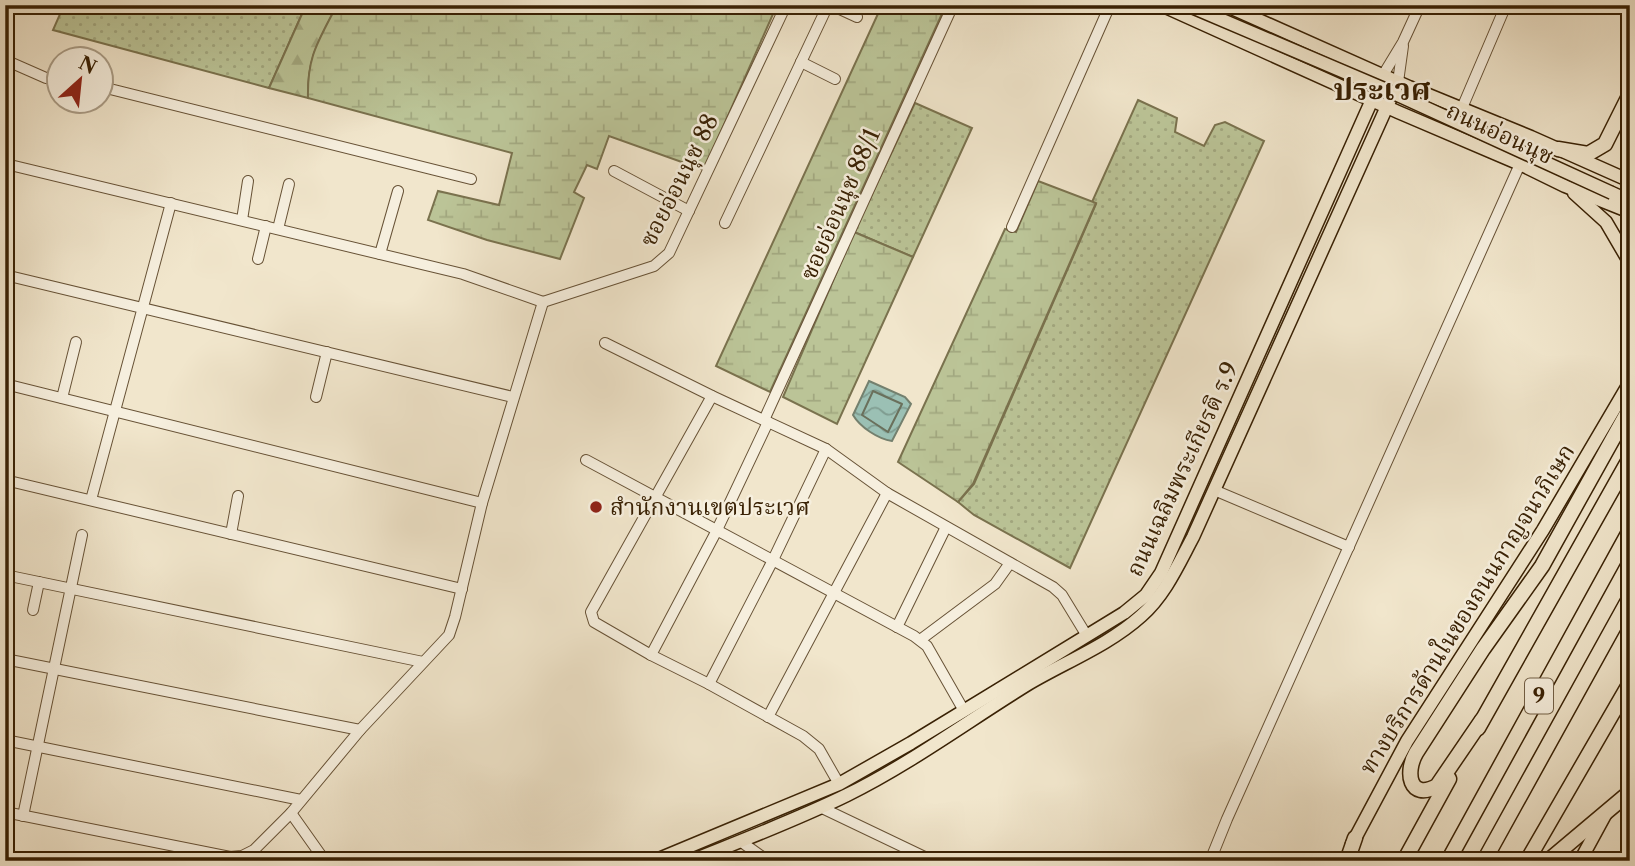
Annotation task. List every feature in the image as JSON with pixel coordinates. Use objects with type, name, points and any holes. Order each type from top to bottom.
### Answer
[{"type":"highway","points":[[1558,149],[1588,154],[1605,144],[1630,94]]},
{"type":"highway","points":[[1482,720],[1437,786],[1426,790],[1411,782],[1409,771],[1416,753],[1483,649],[1542,566],[1630,408]]},
{"type":"highway","points":[[1404,861],[1630,458]]},
{"type":"highway","name":"9","points":[[1448,861],[1630,530]]},
{"type":"highway","name":"9","points":[[1484,861],[1630,597]]},
{"type":"highway","points":[[1527,861],[1630,683]]},
{"type":"highway","points":[[1548,861],[1630,792]]},
{"type":"highway","points":[[1346,861],[1355,838]]},
{"type":"main road","name":"ถนนอ่อนนุช","points":[[1161,5],[1565,186],[1630,212]]},
{"type":"main road","name":"ถนนอ่อนนุช","points":[[1187,5],[1389,91],[1630,201]]},
{"type":"main road","name":"ถนนอ่อนนุช","points":[[1225,5],[1250,10],[1341,57],[1630,181]]},
{"type":"main road","points":[[1331,81],[1342,82],[1349,75],[1347,65],[1341,57]]},
{"type":"main road","name":"ถนนเฉลิมพระเกียรติ ร.9","points":[[654,861],[839,783],[911,743],[963,709],[1124,614],[1146,595],[1161,573],[1383,75]]},
{"type":"main road","name":"ถนนเฉลิมพระเกียรติ ร.9","points":[[691,861],[848,794],[1140,618],[1168,583],[1214,490],[1398,82]]},
{"type":"main road","points":[[1427,122],[1421,118],[1419,108],[1425,101],[1439,99]]},
{"type":"main road","points":[[1565,186],[1606,222],[1630,263]]},
{"type":"main road","name":"ทางบริการด้านในของถนนกาญจนาภิเษก","points":[[1355,838],[1407,741],[1531,549],[1630,382]]},
{"type":"main road","points":[[1580,861],[1607,811]]},
{"type":"street","name":"ซอยอ่อนนุช 88","points":[[543,302],[654,266],[669,253],[786,5]]},
{"type":"street","points":[[724,223],[829,5],[857,17]]},
{"type":"street","name":"ซอยอ่อนนุช 88/1","points":[[651,655],[716,532],[953,5]]},
{"type":"street","points":[[1012,227],[1111,5]]},
{"type":"street","name":"ถนนเฉลิมพระเกียรติ ร.9","points":[[1383,75],[1403,42],[1420,5]]},
{"type":"street","points":[[1462,108],[1506,5]]},
{"type":"street","name":"ถนนเฉลิมพระเกียรติ ร.9","points":[[1398,82],[1403,42]]},
{"type":"street","points":[[5,60],[46,78]]},
{"type":"street","points":[[801,62],[835,79]]},
{"type":"street","points":[[116,90],[471,179]]},
{"type":"street","points":[[5,812],[230,857],[254,850],[291,813],[360,730],[449,635],[482,503],[543,302],[463,274],[6,164]]},
{"type":"street","points":[[1210,861],[1520,164]]},
{"type":"street","points":[[614,171],[689,211]]},
{"type":"street","points":[[242,220],[248,181]]},
{"type":"street","points":[[278,229],[289,184]]},
{"type":"street","points":[[380,254],[398,191]]},
{"type":"street","points":[[91,500],[171,204]]},
{"type":"street","points":[[258,259],[266,226]]},
{"type":"street","points":[[5,275],[513,397]]},
{"type":"street","points":[[62,398],[76,342]]},
{"type":"street","points":[[606,343],[826,449],[887,493],[1053,587],[1062,595],[1087,636]]},
{"type":"street","points":[[316,397],[327,352]]},
{"type":"street","points":[[5,384],[482,503]]},
{"type":"street","points":[[712,396],[591,614],[594,621],[651,655],[812,741],[839,783]]},
{"type":"street","points":[[709,684],[826,449]]},
{"type":"street","points":[[586,460],[920,640],[927,646],[963,709]]},
{"type":"street","points":[[5,480],[461,589]]},
{"type":"street","points":[[1214,490],[1349,547]]},
{"type":"street","points":[[768,716],[887,493]]},
{"type":"street","points":[[231,534],[238,496]]},
{"type":"street","points":[[897,627],[946,527]]},
{"type":"street","points":[[23,816],[82,535]]},
{"type":"street","points":[[920,640],[995,584],[1010,563]]},
{"type":"street","points":[[5,575],[423,662]]},
{"type":"street","points":[[33,610],[39,582]]},
{"type":"street","points":[[5,659],[360,730]]},
{"type":"street","points":[[5,740],[301,800]]},
{"type":"street","points":[[820,807],[933,861]]},
{"type":"street","points":[[291,813],[326,861]]},
{"type":"street","points":[[740,841],[768,861]]},
{"type":"green space","points":[[64,5],[306,5],[269,88],[53,30]]},
{"type":"green space","points":[[306,5],[337,5],[312,60],[308,98],[269,88]]},
{"type":"green space","points":[[337,5],[777,5],[704,170],[609,136],[597,169],[587,165],[574,192],[584,198],[560,259],[487,240],[428,220],[438,191],[499,205],[512,153],[308,98],[312,60]]},
{"type":"green space","points":[[882,5],[946,5],[770,392],[716,366]]},
{"type":"green space","points":[[1138,100],[1177,118],[1175,132],[1204,146],[1215,125],[1225,122],[1264,141],[1070,568],[974,515],[958,502],[974,484],[1096,204],[1092,202]]},
{"type":"green space","points":[[915,103],[972,128],[913,257],[854,232]]},
{"type":"green space","points":[[1038,181],[1096,203],[973,484],[958,502],[898,462],[1005,229],[1016,232]]},
{"type":"green space","points":[[854,232],[913,257],[837,424],[783,397]]},
{"type":"water","points":[[869,381],[905,397],[911,404],[892,441],[870,432],[853,415]]},
{"type":"place","name":"สำนักงานเขตประเวศ","points":[[596,507]]},
{"type":"district","name":"ประเวศ","points":[[1382,90]]}]
